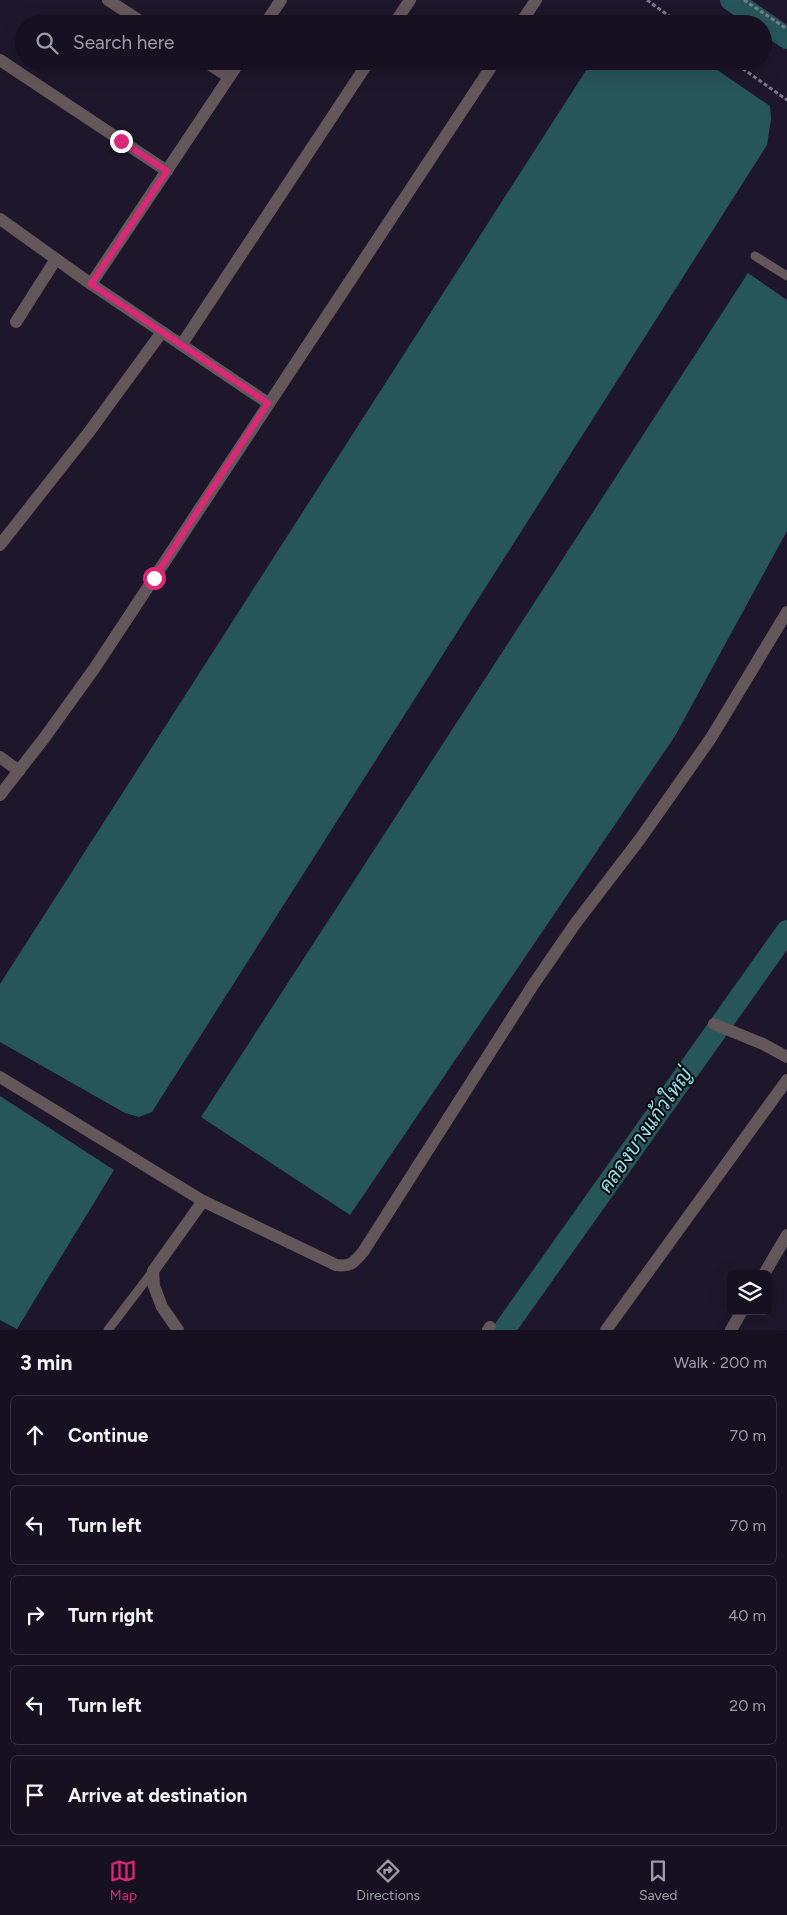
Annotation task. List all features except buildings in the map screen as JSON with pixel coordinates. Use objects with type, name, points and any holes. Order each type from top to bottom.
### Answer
[{"type":"street","points":[[108,0],[132,15]]},
{"type":"street","points":[[271,15],[280,0]]},
{"type":"street","points":[[400,15],[410,0]]},
{"type":"street","points":[[524,15],[530,2]]},
{"type":"street","points":[[0,60],[167,171]]},
{"type":"street","points":[[218,70],[229,77]]},
{"type":"street","points":[[91,284],[234,70]]},
{"type":"street","points":[[182,344],[363,70]]},
{"type":"street","points":[[0,796],[94,669],[489,70]]},
{"type":"street","points":[[0,219],[91,284],[268,403]]},
{"type":"street","points":[[16,322],[56,259]]},
{"type":"street","points":[[0,545],[88,432],[162,332]]},
{"type":"street","points":[[0,1077],[203,1201],[336,1265],[346,1266],[352,1264],[363,1252],[564,939],[640,839],[711,738],[787,612]]},
{"type":"street","points":[[0,757],[19,771]]},
{"type":"street","points":[[715,1025],[763,1044],[787,1056]]},
{"type":"street","points":[[606,1330],[787,1080]]},
{"type":"street","points":[[178,1330],[162,1307],[154,1286],[153,1271],[203,1201]]},
{"type":"street","points":[[766,1270],[787,1236]]},
{"type":"street","points":[[731,1330],[740,1315]]},
{"type":"lane","points":[[755,256],[787,276]]},
{"type":"lane","points":[[108,1330],[153,1271]]},
{"type":"path","points":[[647,0],[668,15]]},
{"type":"path","points":[[744,0],[766,15]]},
{"type":"path","points":[[772,19],[787,29]]},
{"type":"path","points":[[745,70],[787,100]]},
{"type":"shaded area","points":[[586,70],[717,70],[770,106],[771,119],[767,145],[152,1112],[139,1117],[125,1113],[0,1042],[0,984]]},
{"type":"shaded area","points":[[748,273],[787,300],[787,531],[675,736],[350,1215],[201,1117]]},
{"type":"shaded area","points":[[0,1096],[114,1170],[17,1329],[0,1320]]},
{"type":"waterway","points":[[731,0],[753,15]]},
{"type":"waterway","points":[[772,28],[787,38]]},
{"type":"waterway","name":"คลองบางแก้วใหญ่","points":[[504,1330],[787,931]]},
{"type":"route","points":[[121,141],[167,171],[91,284],[268,403],[154,578]]}]
